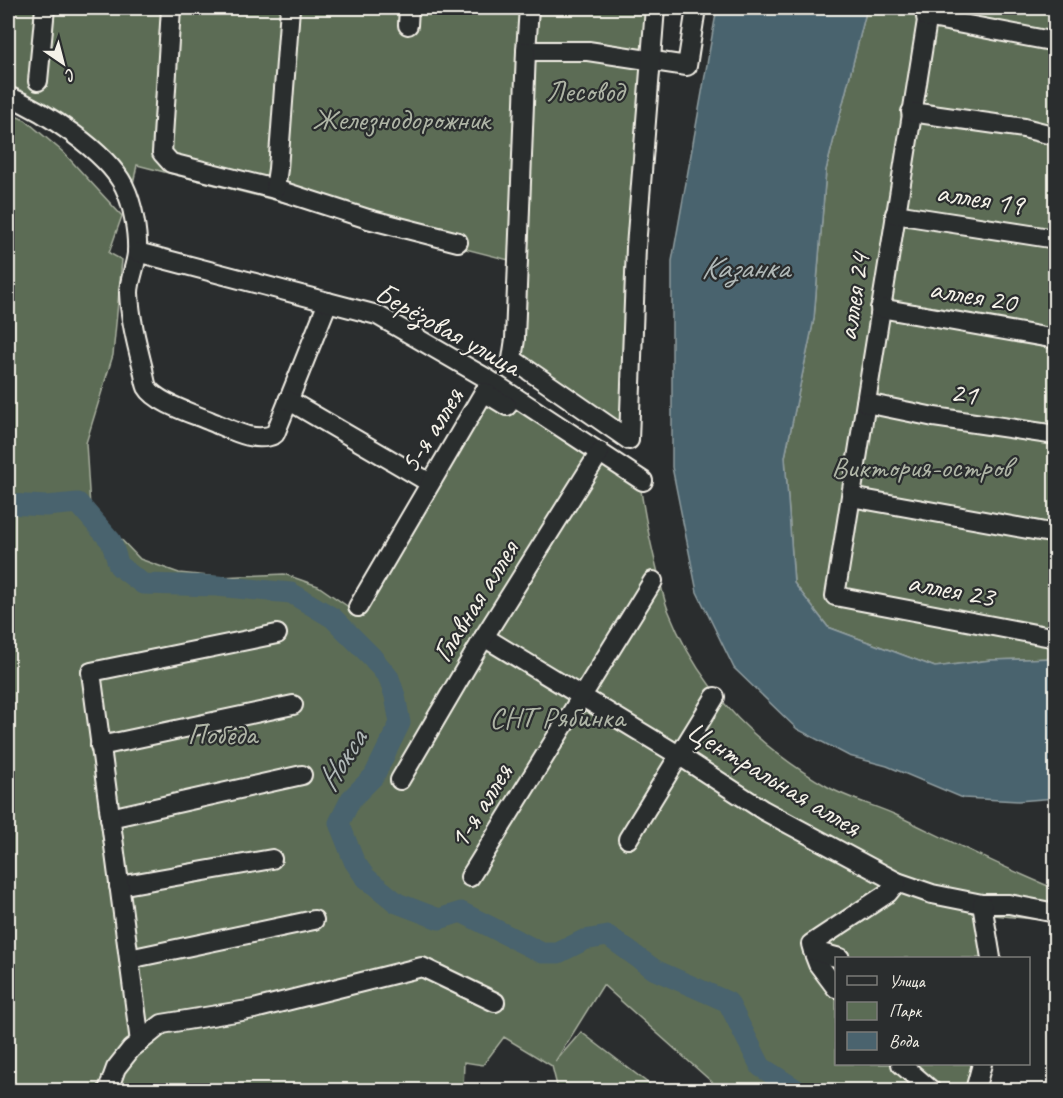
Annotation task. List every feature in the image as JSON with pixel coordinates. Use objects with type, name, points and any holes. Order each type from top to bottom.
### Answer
[{"type":"street","points":[[38,81],[45,8]]},
{"type":"street","points":[[171,8],[162,153],[171,163],[275,189],[368,219],[458,242]]},
{"type":"street","points":[[275,189],[290,8]]},
{"type":"street","points":[[528,8],[515,339],[512,359],[629,440],[636,247],[655,8]]},
{"type":"street","points":[[526,51],[588,51],[687,66],[696,8]]},
{"type":"street","points":[[927,12],[1056,42]]},
{"type":"street","name":"аллея 24","points":[[835,596],[927,12]]},
{"type":"street","points":[[8,96],[26,103],[64,126],[112,168],[124,187],[132,211],[137,252],[129,292],[136,341],[147,387],[162,400],[256,438],[275,434],[328,302]]},
{"type":"street","points":[[911,112],[1024,128],[1056,136]]},
{"type":"street","name":"аллея 19","points":[[895,214],[1056,239]]},
{"type":"street","name":"Берёзовая улица","points":[[137,252],[377,315],[486,378],[598,456],[643,481]]},
{"type":"street","name":"аллея 20","points":[[880,308],[1056,339]]},
{"type":"street","name":"5-я аллея","points":[[358,607],[484,392],[598,456]]},
{"type":"street","points":[[288,400],[425,480]]},
{"type":"street","name":"21","points":[[866,403],[934,417],[1056,435]]},
{"type":"street","name":"Главная аллея","points":[[400,780],[484,637],[598,456]]},
{"type":"street","points":[[851,497],[1056,534]]},
{"type":"street","name":"1-я аллея","points":[[470,876],[653,581]]},
{"type":"street","name":"аллея 23","points":[[835,596],[1056,638]]},
{"type":"street","points":[[140,1042],[91,672],[277,634]]},
{"type":"street","name":"Центральная аллея","points":[[484,637],[764,810],[897,882],[932,894],[982,904],[1009,904],[1056,913]]},
{"type":"street","points":[[628,839],[716,697]]},
{"type":"street","points":[[100,746],[293,705]]},
{"type":"street","points":[[110,818],[302,775]]},
{"type":"street","points":[[119,886],[272,859]]},
{"type":"street","points":[[835,985],[818,964],[811,944],[888,893],[897,882]]},
{"type":"street","points":[[982,904],[991,957]]},
{"type":"street","points":[[129,959],[314,920]]},
{"type":"street","points":[[813,951],[836,957]]},
{"type":"street","points":[[108,1090],[116,1068],[131,1049],[162,1024],[254,1009],[422,968],[495,1002]]},
{"type":"street","points":[[903,1065],[931,1090]]},
{"type":"street","points":[[975,1090],[982,1065]]},
{"type":"green space","name":"Железнодорожник","points":[[8,8],[664,8],[661,66],[638,253],[633,446],[507,360],[509,260],[137,165],[133,184],[79,126],[37,99],[8,85]]},
{"type":"green space","name":"Виктория-остров","points":[[867,8],[1055,8],[1055,658],[991,660],[935,667],[828,627],[794,583],[785,457],[814,319],[826,170]]},
{"type":"green space","points":[[8,113],[25,120],[63,152],[122,216],[109,253],[122,260],[113,355],[86,443],[90,507],[140,559],[179,573],[219,577],[284,574],[318,586],[353,610],[482,388],[640,483],[648,530],[667,608],[682,640],[714,691],[754,734],[802,771],[828,787],[896,815],[1053,888],[1043,920],[994,915],[1001,957],[835,957],[835,1065],[991,1065],[984,1090],[721,1090],[603,985],[555,1062],[581,1032],[657,1090],[558,1090],[552,1066],[504,1037],[483,1065],[464,1062],[463,1090],[8,1090]]},
{"type":"water","name":"Казанка","points":[[717,8],[867,8],[826,170],[814,319],[785,457],[794,583],[828,627],[935,667],[991,660],[1055,658],[1055,798],[1018,801],[963,798],[887,766],[849,756],[797,729],[734,668],[697,592],[672,467],[672,261]]},
{"type":"waterway","name":"Нокса","points":[[8,504],[46,506],[78,503],[111,541],[119,566],[143,584],[217,586],[291,593],[333,618],[372,657],[389,678],[400,723],[374,776],[351,799],[339,823],[354,861],[365,877],[397,903],[439,919],[461,912],[542,953],[558,953],[584,940],[608,936],[655,970],[728,1002],[761,1067],[797,1090]]},
{"type":"park label","name":"Лесовод","points":[[585,91]]},
{"type":"park label","name":"СНТ Рябинка","points":[[557,717]]},
{"type":"park label","name":"Победа","points":[[222,734]]}]
